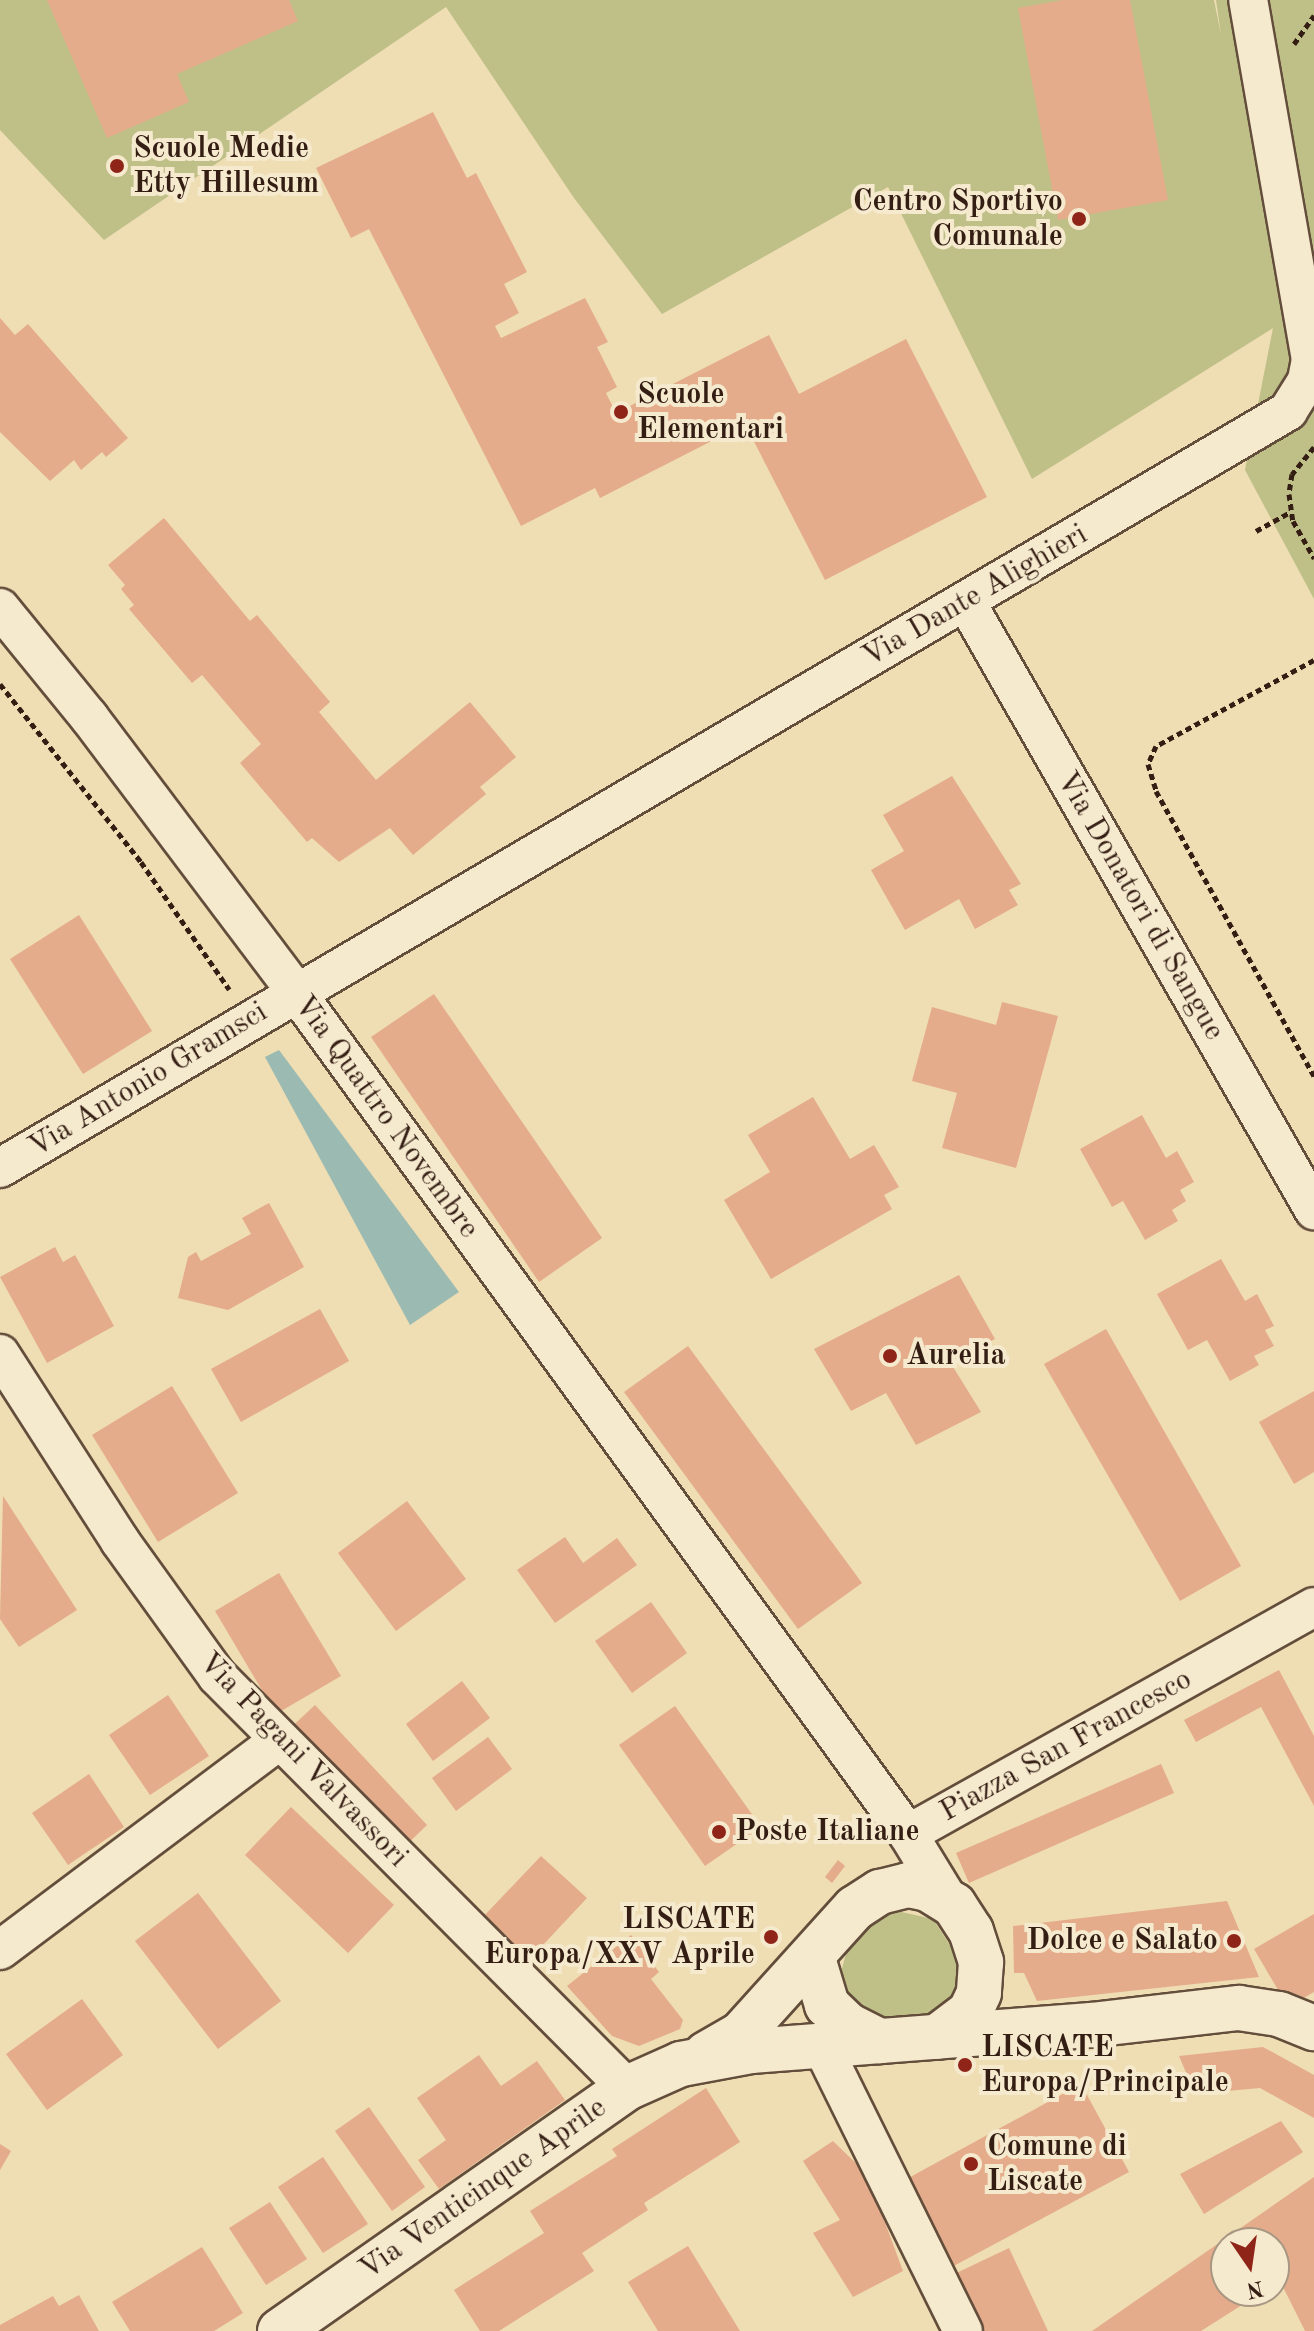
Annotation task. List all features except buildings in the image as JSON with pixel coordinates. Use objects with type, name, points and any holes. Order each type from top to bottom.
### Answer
[{"type":"street","name":"Via Dante Alighieri","points":[[296,992],[1273,422],[1303,389],[1311,360],[1248,0]]},
{"type":"street","name":"Via Donatori di Sangue","points":[[966,602],[1314,1210]]},
{"type":"street","name":"Via Quattro Novembre","points":[[0,608],[89,717],[296,992],[760,1636]]},
{"type":"street","name":"Via Antonio Gramsci","points":[[0,1168],[296,992]]},
{"type":"street","name":"Via Pagani Valvassori","points":[[0,1354],[162,1602],[217,1676],[277,1742],[627,2088]]},
{"type":"street","name":"Piazza San Francesco","points":[[760,1636],[908,1834],[1314,1607]]},
{"type":"street","points":[[0,1950],[277,1742]]},
{"type":"street","points":[[908,1834],[899,1868],[817,1955],[810,2004],[822,2046],[963,2331]]},
{"type":"street","points":[[908,1834],[999,1981],[1053,2028]]},
{"type":"street","points":[[871,1897],[919,1885],[947,1898]]},
{"type":"street","points":[[937,2037],[964,2019],[976,2003],[982,1971],[975,1942]]},
{"type":"street","points":[[817,1955],[827,2005],[848,2025],[880,2041],[1053,2028],[1239,2008],[1279,2014],[1314,2028]]},
{"type":"street","name":"Via Venticinque Aprile","points":[[280,2331],[627,2088],[693,2060],[741,2034],[817,1955]]},
{"type":"street","name":"Via Venticinque Aprile","points":[[693,2060],[880,2041]]},
{"type":"path","points":[[1314,447],[1292,474],[1290,512],[1314,558]]},
{"type":"path","points":[[1256,531],[1290,512]]},
{"type":"path","points":[[1314,660],[1156,746],[1148,764],[1156,791],[1314,1076]]},
{"type":"path","points":[[0,684],[141,862],[250,1019]]},
{"type":"green space","name":"Centro Sportivo Comunale","points":[[0,0],[1214,0],[1221,35],[1216,0],[1314,0],[1314,599],[1245,470],[1273,328],[1032,479],[888,187],[662,314],[574,198],[446,7],[104,240],[0,130]]},
{"type":"green space","points":[[897,1911],[933,1919],[957,1956],[960,1973],[958,1990],[943,2008],[926,2017],[888,2022],[866,2015],[844,1995],[840,1976],[848,1946],[880,1917]]},
{"type":"water","points":[[279,1050],[459,1292],[410,1325],[265,1057]]},
{"type":"place","name":"Scuole Medie Etty Hillesum","points":[[117,166]]},
{"type":"place","name":"Centro Sportivo Comunale","points":[[1079,219]]},
{"type":"place","name":"Scuole Elementari","points":[[621,412]]},
{"type":"place","name":"Aurelia","points":[[890,1356]]},
{"type":"place","name":"Poste Italiane","points":[[719,1832]]},
{"type":"place","name":"LISCATE Europa/XXV Aprile","points":[[771,1937]]},
{"type":"place","name":"Dolce e Salato","points":[[1234,1941]]},
{"type":"place","name":"LISCATE Europa/Principale","points":[[965,2065]]},
{"type":"place","name":"Comune di Liscate","points":[[971,2164]]}]
